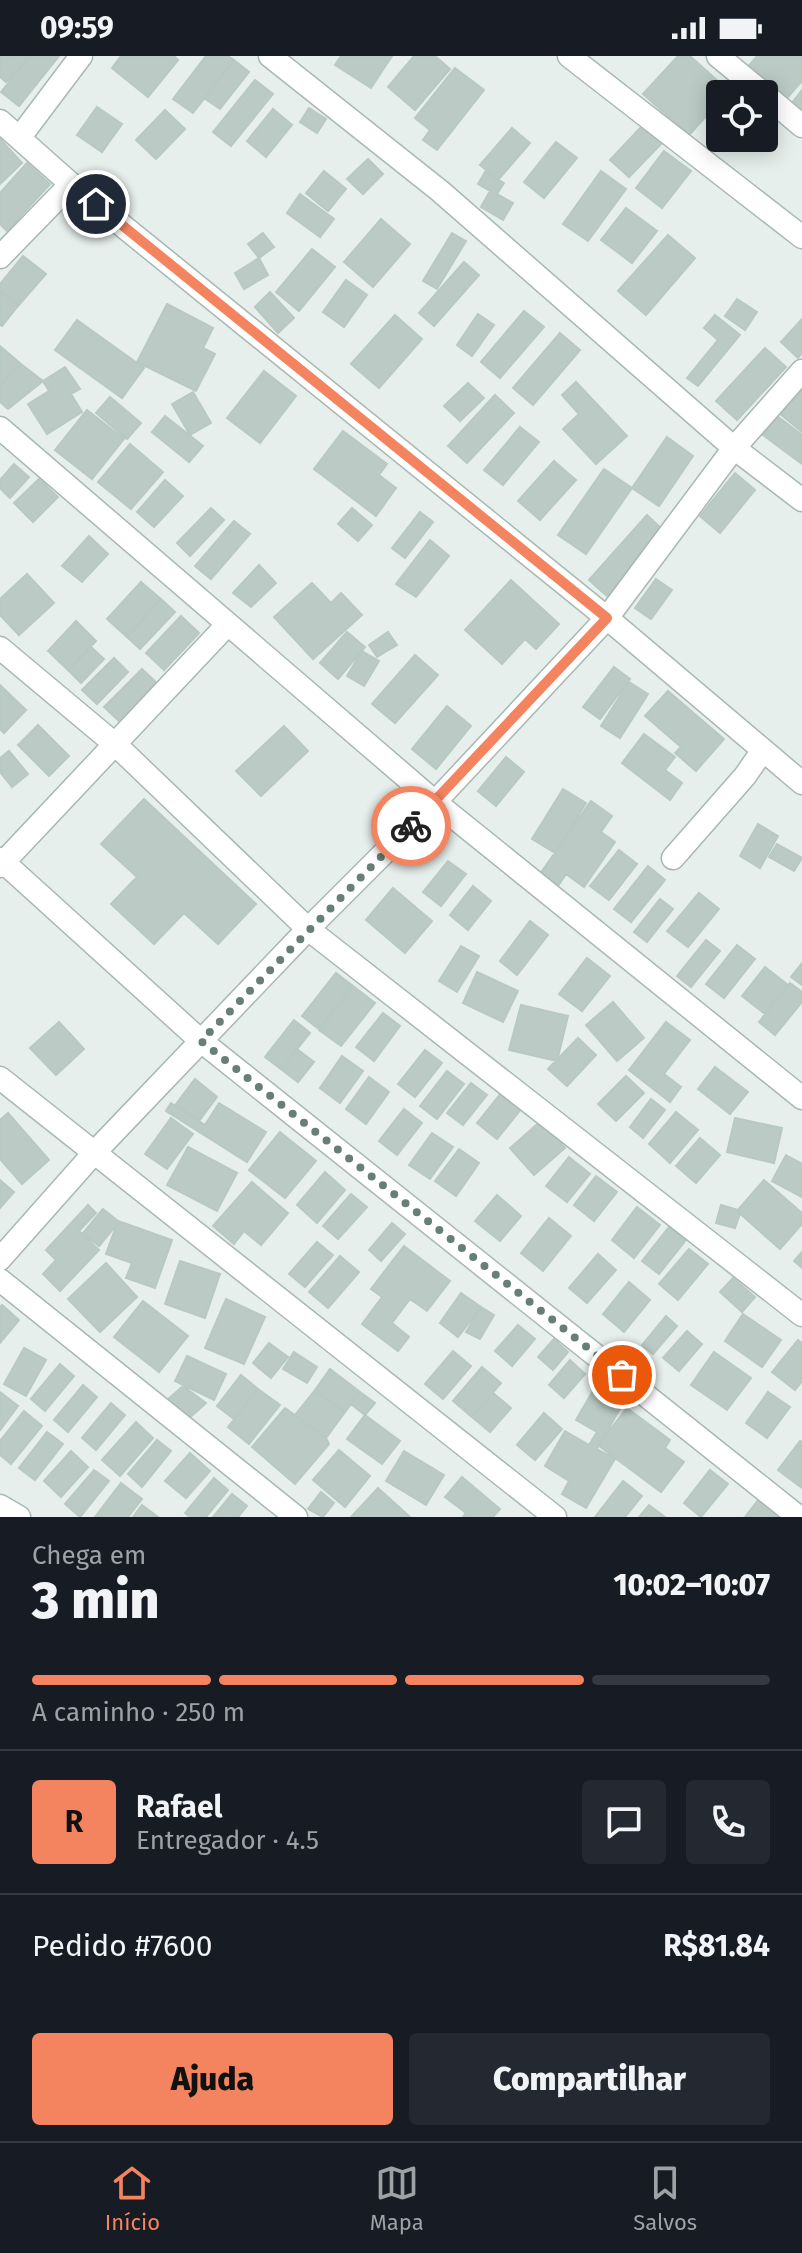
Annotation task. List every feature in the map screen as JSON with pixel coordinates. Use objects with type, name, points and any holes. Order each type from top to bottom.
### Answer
[{"type":"street","points":[[20,137],[81,56]]},
{"type":"street","points":[[270,56],[440,191],[734,448],[802,500]]},
{"type":"street","points":[[569,56],[802,237]]},
{"type":"street","points":[[718,56],[747,80]]},
{"type":"street","points":[[778,106],[802,126]]},
{"type":"street","points":[[0,121],[71,184],[607,618],[802,783]]},
{"type":"street","points":[[0,257],[71,184]]},
{"type":"street","points":[[0,1259],[94,1153],[308,929],[435,802],[607,618],[734,448],[802,371]]},
{"type":"street","points":[[0,428],[435,802],[802,1098]]},
{"type":"street","points":[[227,625],[116,745],[1,862],[201,1041],[798,1513]]},
{"type":"street","points":[[0,648],[116,745],[308,929],[802,1315]]},
{"type":"street","points":[[673,858],[745,776],[763,750]]},
{"type":"street","points":[[0,1078],[555,1517]]},
{"type":"street","points":[[0,1280],[296,1517]]},
{"type":"street","points":[[0,1506],[19,1517]]},
{"type":"building","points":[[0,56],[30,56],[6,82],[0,77]]},
{"type":"building","points":[[30,56],[59,56],[19,106],[1,92]]},
{"type":"building","points":[[121,56],[174,56],[178,60],[148,97],[112,68]]},
{"type":"building","points":[[206,56],[228,56],[234,60],[193,113],[173,99]]},
{"type":"building","points":[[341,56],[392,56],[371,88],[335,65]]},
{"type":"building","points":[[414,56],[435,56],[450,69],[415,110],[388,87]]},
{"type":"building","points":[[678,56],[690,56],[717,80],[706,80],[706,116],[689,135],[643,94]]},
{"type":"building","points":[[757,56],[802,56],[802,81],[780,106],[778,80],[749,80],[742,74]]},
{"type":"building","points":[[234,60],[249,72],[220,109],[204,98]]},
{"type":"building","points":[[455,68],[484,90],[437,150],[423,140],[430,130],[415,118]]},
{"type":"building","points":[[255,80],[273,94],[231,146],[213,132]]},
{"type":"building","points":[[802,90],[802,111],[792,103]]},
{"type":"building","points":[[97,107],[122,124],[102,152],[77,135]]},
{"type":"building","points":[[309,108],[326,119],[317,133],[300,122]]},
{"type":"building","points":[[273,109],[292,125],[266,157],[247,141]]},
{"type":"building","points":[[165,110],[185,129],[156,159],[136,140]]},
{"type":"building","points":[[644,124],[663,142],[629,177],[610,160]]},
{"type":"building","points":[[512,128],[530,143],[498,180],[480,165]]},
{"type":"building","points":[[0,139],[22,163],[0,184]]},
{"type":"building","points":[[556,142],[577,158],[544,198],[524,182]]},
{"type":"building","points":[[664,151],[691,171],[662,208],[636,188]]},
{"type":"building","points":[[368,159],[383,174],[363,194],[347,179]]},
{"type":"building","points":[[27,163],[50,184],[7,231],[0,224],[0,193]]},
{"type":"building","points":[[324,171],[346,189],[328,211],[306,193]]},
{"type":"building","points":[[601,171],[626,189],[588,241],[563,224]]},
{"type":"building","points":[[485,172],[504,183],[497,194],[513,203],[503,220],[481,207],[490,191],[478,184]]},
{"type":"building","points":[[300,194],[334,219],[320,237],[287,213]]},
{"type":"building","points":[[626,208],[657,231],[632,263],[601,240]]},
{"type":"building","points":[[381,219],[410,244],[373,287],[344,262]]},
{"type":"building","points":[[263,233],[274,247],[259,258],[248,244]]},
{"type":"building","points":[[452,233],[466,241],[437,289],[423,281]]},
{"type":"building","points":[[668,235],[695,258],[646,315],[618,291]]},
{"type":"building","points":[[312,249],[335,267],[299,311],[276,292]]},
{"type":"building","points":[[23,256],[46,274],[18,306],[0,291],[0,284]]},
{"type":"building","points":[[259,258],[268,275],[244,289],[235,273]]},
{"type":"building","points":[[464,262],[479,275],[434,326],[419,313]]},
{"type":"building","points":[[346,280],[367,295],[344,327],[323,312]]},
{"type":"building","points":[[0,291],[18,306],[2,326],[0,325]]},
{"type":"building","points":[[270,292],[294,318],[278,333],[255,307]]},
{"type":"building","points":[[737,299],[757,312],[745,330],[725,316]]},
{"type":"building","points":[[167,304],[213,328],[203,348],[215,354],[196,391],[137,362]]},
{"type":"building","points":[[524,311],[544,327],[500,378],[481,362]]},
{"type":"building","points":[[478,314],[494,325],[472,356],[457,345]]},
{"type":"building","points":[[395,315],[422,339],[379,388],[351,364]]},
{"type":"building","points":[[715,315],[740,335],[698,386],[687,378],[718,340],[704,328]]},
{"type":"building","points":[[802,319],[802,353],[798,358],[781,342]]},
{"type":"building","points":[[77,320],[144,368],[122,398],[55,350]]},
{"type":"building","points":[[560,333],[580,350],[533,405],[513,388]]},
{"type":"building","points":[[0,346],[21,364],[0,386]]},
{"type":"building","points":[[765,348],[786,367],[737,420],[716,401]]},
{"type":"building","points":[[21,364],[43,381],[8,409],[0,402],[0,386]]},
{"type":"building","points":[[65,367],[80,389],[71,394],[82,412],[47,434],[28,404],[49,391],[43,381]]},
{"type":"building","points":[[264,371],[296,396],[260,443],[227,418]]},
{"type":"building","points":[[576,382],[627,436],[596,464],[563,429],[579,414],[562,395]]},
{"type":"building","points":[[468,383],[484,398],[460,421],[444,406]]},
{"type":"building","points":[[802,383],[802,432],[778,412]]},
{"type":"building","points":[[193,392],[211,423],[190,435],[172,404]]},
{"type":"building","points":[[495,395],[514,413],[467,463],[448,446]]},
{"type":"building","points":[[110,397],[141,423],[127,439],[96,413]]},
{"type":"building","points":[[87,410],[124,439],[92,479],[55,450]]},
{"type":"building","points":[[165,416],[203,446],[189,462],[152,432]]},
{"type":"building","points":[[777,416],[802,435],[802,464],[763,435]]},
{"type":"building","points":[[520,427],[539,442],[503,485],[484,470]]},
{"type":"building","points":[[343,431],[387,464],[379,475],[396,488],[376,516],[314,469]]},
{"type":"building","points":[[667,437],[693,456],[659,506],[632,488]]},
{"type":"building","points":[[130,444],[163,472],[131,509],[98,482]]},
{"type":"building","points":[[554,461],[576,480],[540,520],[518,501]]},
{"type":"building","points":[[14,464],[29,477],[10,498],[0,488],[0,480]]},
{"type":"building","points":[[604,469],[632,488],[586,554],[558,535]]},
{"type":"building","points":[[735,473],[755,490],[720,533],[700,516]]},
{"type":"building","points":[[39,479],[58,497],[33,522],[14,503]]},
{"type":"building","points":[[165,480],[183,496],[154,527],[137,512]]},
{"type":"building","points":[[211,508],[224,520],[190,556],[177,543]]},
{"type":"building","points":[[352,508],[372,525],[358,541],[338,524]]},
{"type":"building","points":[[420,512],[433,522],[405,558],[392,548]]},
{"type":"building","points":[[647,515],[664,531],[607,596],[589,580]]},
{"type":"building","points":[[234,521],[250,534],[211,579],[195,566]]},
{"type":"building","points":[[89,536],[108,554],[82,582],[62,566]]},
{"type":"building","points":[[430,540],[449,556],[416,597],[396,584]]},
{"type":"building","points":[[259,565],[276,583],[251,607],[233,593]]},
{"type":"building","points":[[27,574],[54,603],[19,635],[0,615],[0,599]]},
{"type":"building","points":[[656,579],[672,590],[651,619],[635,608]]},
{"type":"building","points":[[511,580],[559,624],[536,649],[525,639],[502,664],[465,630]]},
{"type":"building","points":[[141,582],[161,599],[127,637],[107,619]]},
{"type":"building","points":[[312,583],[331,603],[341,593],[362,615],[313,659],[274,617]]},
{"type":"building","points":[[161,599],[175,612],[140,649],[127,637]]},
{"type":"building","points":[[181,616],[199,633],[164,670],[146,653]]},
{"type":"building","points":[[76,621],[96,641],[68,670],[48,651]]},
{"type":"building","points":[[347,632],[365,647],[338,679],[320,663]]},
{"type":"building","points":[[388,632],[397,645],[377,657],[369,645]]},
{"type":"building","points":[[91,647],[104,659],[81,683],[68,670]]},
{"type":"building","points":[[362,651],[379,661],[364,686],[347,676]]},
{"type":"building","points":[[415,655],[438,675],[395,723],[372,704]]},
{"type":"building","points":[[114,658],[128,672],[97,704],[82,690]]},
{"type":"building","points":[[614,667],[630,679],[600,719],[583,707]]},
{"type":"building","points":[[142,669],[158,684],[120,722],[104,707]]},
{"type":"building","points":[[629,682],[648,694],[620,738],[601,726]]},
{"type":"building","points":[[0,685],[26,710],[4,733],[0,729]]},
{"type":"building","points":[[668,691],[724,739],[696,771],[675,753],[681,747],[645,716]]},
{"type":"building","points":[[447,706],[471,726],[436,769],[412,749]]},
{"type":"building","points":[[38,725],[69,756],[49,776],[18,745]]},
{"type":"building","points":[[284,726],[308,751],[261,796],[236,771]]},
{"type":"building","points":[[644,734],[675,757],[665,770],[682,783],[670,800],[622,763]]},
{"type":"building","points":[[9,751],[28,774],[12,787],[0,772],[0,758]]},
{"type":"building","points":[[506,757],[524,772],[496,806],[478,791]]},
{"type":"building","points":[[563,789],[586,803],[555,853],[532,839]]},
{"type":"building","points":[[144,799],[256,904],[218,944],[184,913],[154,944],[111,904],[137,877],[101,844]]},
{"type":"building","points":[[591,801],[612,816],[601,832],[615,842],[584,887],[566,874],[558,886],[540,874]]},
{"type":"building","points":[[758,824],[778,836],[760,868],[740,856]]},
{"type":"building","points":[[777,844],[802,858],[794,871],[769,857]]},
{"type":"building","points":[[619,850],[637,864],[609,900],[590,886]]},
{"type":"building","points":[[448,861],[466,874],[441,906],[423,892]]},
{"type":"building","points":[[648,866],[665,880],[631,922],[614,909]]},
{"type":"building","points":[[473,886],[491,901],[468,930],[450,915]]},
{"type":"building","points":[[393,888],[432,921],[405,953],[366,920]]},
{"type":"building","points":[[699,893],[719,909],[688,947],[667,931]]},
{"type":"building","points":[[660,899],[673,909],[647,942],[634,932]]},
{"type":"building","points":[[530,921],[548,935],[517,975],[500,961]]},
{"type":"building","points":[[706,940],[720,951],[691,987],[677,976]]},
{"type":"building","points":[[737,945],[755,959],[724,998],[706,984]]},
{"type":"building","points":[[461,946],[479,956],[457,992],[439,981]]},
{"type":"building","points":[[587,958],[610,976],[582,1011],[559,994]]},
{"type":"building","points":[[802,963],[802,985],[791,977]]},
{"type":"building","points":[[765,967],[788,985],[765,1014],[742,996]]},
{"type":"building","points":[[477,972],[518,991],[503,1022],[463,1003]]},
{"type":"building","points":[[336,973],[353,986],[319,1029],[302,1016]]},
{"type":"building","points":[[790,983],[802,992],[802,1002],[775,1035],[759,1022]]},
{"type":"building","points":[[353,986],[375,1003],[341,1046],[319,1030]]},
{"type":"building","points":[[613,1002],[644,1038],[617,1061],[586,1025]]},
{"type":"building","points":[[521,1005],[568,1016],[557,1061],[509,1050]]},
{"type":"building","points":[[383,1013],[400,1026],[374,1061],[356,1047]]},
{"type":"building","points":[[294,1020],[310,1033],[281,1069],[265,1057]]},
{"type":"building","points":[[59,1022],[84,1049],[56,1075],[30,1048]]},
{"type":"building","points":[[666,1022],[690,1040],[664,1074],[681,1087],[670,1102],[629,1070]]},
{"type":"building","points":[[578,1038],[596,1055],[567,1086],[548,1069]]},
{"type":"building","points":[[297,1049],[314,1062],[298,1082],[281,1069]]},
{"type":"building","points":[[425,1050],[442,1063],[415,1097],[398,1084]]},
{"type":"building","points":[[342,1056],[363,1071],[340,1103],[320,1088]]},
{"type":"building","points":[[715,1067],[748,1092],[730,1114],[698,1089]]},
{"type":"building","points":[[447,1071],[464,1084],[437,1119],[420,1106]]},
{"type":"building","points":[[626,1076],[644,1093],[616,1121],[598,1104]]},
{"type":"building","points":[[369,1077],[389,1092],[366,1124],[346,1109]]},
{"type":"building","points":[[195,1079],[217,1097],[199,1121],[176,1104]]},
{"type":"building","points":[[471,1083],[487,1095],[463,1125],[447,1113]]},
{"type":"building","points":[[502,1092],[522,1108],[497,1139],[477,1123]]},
{"type":"building","points":[[651,1099],[665,1110],[643,1138],[630,1127]]},
{"type":"building","points":[[171,1103],[205,1125],[219,1103],[266,1132],[247,1162],[166,1111]]},
{"type":"building","points":[[404,1109],[422,1123],[397,1155],[379,1141]]},
{"type":"building","points":[[676,1112],[698,1130],[670,1163],[649,1144]]},
{"type":"building","points":[[8,1113],[49,1160],[22,1184],[0,1159],[0,1120]]},
{"type":"building","points":[[171,1118],[193,1134],[167,1169],[145,1154]]},
{"type":"building","points":[[735,1118],[782,1128],[774,1163],[727,1152]]},
{"type":"building","points":[[541,1121],[565,1148],[534,1175],[510,1148]]},
{"type":"building","points":[[280,1132],[316,1161],[285,1198],[249,1170]]},
{"type":"building","points":[[432,1133],[453,1147],[430,1179],[409,1165]]},
{"type":"building","points":[[700,1138],[720,1155],[696,1183],[676,1166]]},
{"type":"building","points":[[188,1147],[237,1173],[217,1211],[167,1185]]},
{"type":"building","points":[[459,1149],[479,1163],[456,1196],[435,1181]]},
{"type":"building","points":[[786,1155],[802,1164],[802,1197],[772,1181]]},
{"type":"building","points":[[569,1157],[590,1174],[567,1202],[546,1186]]},
{"type":"building","points":[[325,1172],[345,1190],[317,1223],[297,1205]]},
{"type":"building","points":[[596,1176],[617,1192],[594,1221],[574,1205]]},
{"type":"building","points":[[0,1180],[14,1192],[0,1208]]},
{"type":"building","points":[[764,1180],[802,1213],[802,1224],[780,1249],[737,1211]]},
{"type":"building","points":[[252,1182],[288,1213],[261,1245],[244,1231],[234,1244],[213,1226]]},
{"type":"building","points":[[351,1194],[367,1207],[338,1239],[323,1226]]},
{"type":"building","points":[[497,1195],[521,1216],[500,1241],[475,1221]]},
{"type":"building","points":[[88,1205],[96,1213],[79,1231],[99,1250],[60,1291],[43,1274],[56,1260],[46,1250]]},
{"type":"building","points":[[721,1205],[741,1211],[735,1228],[716,1223]]},
{"type":"building","points":[[637,1207],[660,1225],[634,1258],[612,1240]]},
{"type":"building","points":[[103,1209],[119,1222],[99,1246],[83,1233]]},
{"type":"building","points":[[549,1218],[571,1236],[543,1271],[521,1253]]},
{"type":"building","points":[[118,1221],[172,1240],[155,1288],[126,1278],[132,1263],[106,1254]]},
{"type":"building","points":[[392,1223],[405,1234],[381,1261],[369,1250]]},
{"type":"building","points":[[669,1227],[686,1240],[659,1274],[642,1261]]},
{"type":"building","points":[[317,1242],[333,1255],[305,1287],[289,1274]]},
{"type":"building","points":[[404,1246],[450,1281],[427,1311],[410,1299],[392,1323],[409,1337],[398,1351],[362,1324],[382,1297],[371,1289]]},
{"type":"building","points":[[689,1249],[708,1264],[678,1300],[659,1284]]},
{"type":"building","points":[[802,1252],[802,1268],[794,1261]]},
{"type":"building","points":[[598,1254],[616,1270],[587,1303],[569,1288]]},
{"type":"building","points":[[340,1256],[359,1272],[328,1308],[309,1292]]},
{"type":"building","points":[[180,1261],[220,1274],[205,1318],[165,1304]]},
{"type":"building","points":[[106,1263],[137,1297],[100,1332],[68,1299]]},
{"type":"building","points":[[733,1278],[755,1297],[742,1312],[720,1292]]},
{"type":"building","points":[[629,1282],[650,1300],[624,1332],[603,1314]]},
{"type":"building","points":[[461,1293],[481,1307],[458,1337],[440,1323]]},
{"type":"building","points":[[226,1299],[265,1317],[244,1364],[205,1348]]},
{"type":"building","points":[[143,1301],[188,1336],[159,1372],[114,1337]]},
{"type":"building","points":[[2,1305],[19,1320],[0,1343],[0,1307]]},
{"type":"building","points":[[481,1307],[494,1315],[480,1339],[466,1332]]},
{"type":"building","points":[[743,1314],[781,1340],[762,1367],[725,1341]]},
{"type":"building","points":[[666,1316],[677,1326],[653,1354],[642,1345]]},
{"type":"building","points":[[518,1325],[535,1339],[512,1366],[495,1351]]},
{"type":"building","points":[[687,1331],[702,1344],[679,1371],[663,1358]]},
{"type":"building","points":[[554,1339],[568,1352],[553,1370],[538,1357]]},
{"type":"building","points":[[798,1340],[802,1343],[802,1381],[795,1390],[772,1372]]},
{"type":"building","points":[[269,1343],[288,1357],[271,1378],[253,1363]]},
{"type":"building","points":[[24,1348],[46,1360],[26,1396],[4,1384]]},
{"type":"building","points":[[453,1351],[471,1366],[443,1399],[425,1384]]},
{"type":"building","points":[[294,1352],[317,1367],[307,1383],[283,1369]]},
{"type":"building","points":[[714,1352],[751,1378],[727,1410],[691,1385]]},
{"type":"building","points":[[187,1356],[226,1374],[214,1400],[175,1381]]},
{"type":"building","points":[[570,1360],[585,1374],[564,1398],[549,1385]]},
{"type":"building","points":[[60,1364],[74,1376],[45,1411],[31,1399]]},
{"type":"building","points":[[482,1367],[501,1383],[472,1417],[453,1401]]},
{"type":"building","points":[[330,1369],[360,1392],[345,1412],[315,1390]]},
{"type":"building","points":[[241,1375],[258,1389],[234,1419],[217,1406]]},
{"type":"building","points":[[83,1385],[97,1397],[68,1432],[54,1420]]},
{"type":"building","points":[[183,1386],[206,1403],[187,1420],[167,1400]]},
{"type":"building","points":[[258,1389],[280,1405],[249,1444],[228,1427]]},
{"type":"building","points":[[594,1389],[622,1405],[597,1449],[615,1459],[586,1508],[562,1494],[569,1481],[545,1466],[565,1431],[589,1445],[597,1432],[576,1420]]},
{"type":"building","points":[[315,1390],[345,1412],[326,1438],[295,1415]]},
{"type":"building","points":[[0,1392],[18,1406],[0,1430]]},
{"type":"building","points":[[360,1392],[375,1403],[365,1415],[351,1404]]},
{"type":"building","points":[[768,1392],[790,1407],[767,1438],[746,1423]]},
{"type":"building","points":[[493,1393],[511,1408],[490,1432],[472,1417]]},
{"type":"building","points":[[111,1403],[125,1415],[96,1450],[82,1438]]},
{"type":"building","points":[[285,1408],[326,1438],[329,1444],[295,1484],[252,1447]]},
{"type":"building","points":[[627,1408],[670,1440],[665,1448],[684,1462],[661,1492],[598,1445]]},
{"type":"building","points":[[24,1411],[42,1426],[11,1464],[0,1455],[0,1441]]},
{"type":"building","points":[[544,1413],[562,1429],[535,1460],[517,1445]]},
{"type":"building","points":[[365,1415],[400,1441],[382,1464],[347,1439]]},
{"type":"building","points":[[136,1422],[153,1438],[120,1476],[102,1460]]},
{"type":"building","points":[[47,1432],[63,1444],[35,1480],[19,1468]]},
{"type":"building","points":[[157,1440],[171,1451],[142,1487],[128,1474]]},
{"type":"building","points":[[802,1442],[802,1488],[778,1470]]},
{"type":"building","points":[[339,1450],[370,1476],[345,1507],[313,1480]]},
{"type":"building","points":[[71,1451],[88,1467],[61,1497],[44,1481]]},
{"type":"building","points":[[404,1451],[444,1475],[426,1505],[386,1481]]},
{"type":"building","points":[[190,1453],[210,1471],[186,1498],[165,1481]]},
{"type":"building","points":[[94,1470],[109,1481],[80,1517],[65,1504]]},
{"type":"building","points":[[710,1470],[728,1484],[701,1517],[684,1503]]},
{"type":"building","points":[[462,1477],[500,1509],[493,1517],[463,1517],[466,1513],[445,1497]]},
{"type":"building","points":[[214,1478],[228,1490],[206,1517],[190,1517],[185,1513]]},
{"type":"building","points":[[623,1481],[642,1496],[625,1517],[595,1517]]},
{"type":"building","points":[[121,1483],[142,1499],[128,1517],[95,1517]]},
{"type":"building","points":[[378,1488],[410,1517],[351,1517]]},
{"type":"building","points":[[321,1492],[334,1503],[323,1517],[308,1509]]},
{"type":"building","points":[[232,1494],[247,1506],[238,1517],[213,1517]]},
{"type":"building","points":[[759,1499],[782,1517],[745,1517]]},
{"type":"building","points":[[142,1505],[158,1517],[133,1517]]},
{"type":"building","points":[[649,1505],[665,1517],[639,1517]]},
{"type":"way so far","points":[[411,826],[201,1041],[622,1375]]},
{"type":"route","points":[[96,204],[607,618],[411,826]]}]
